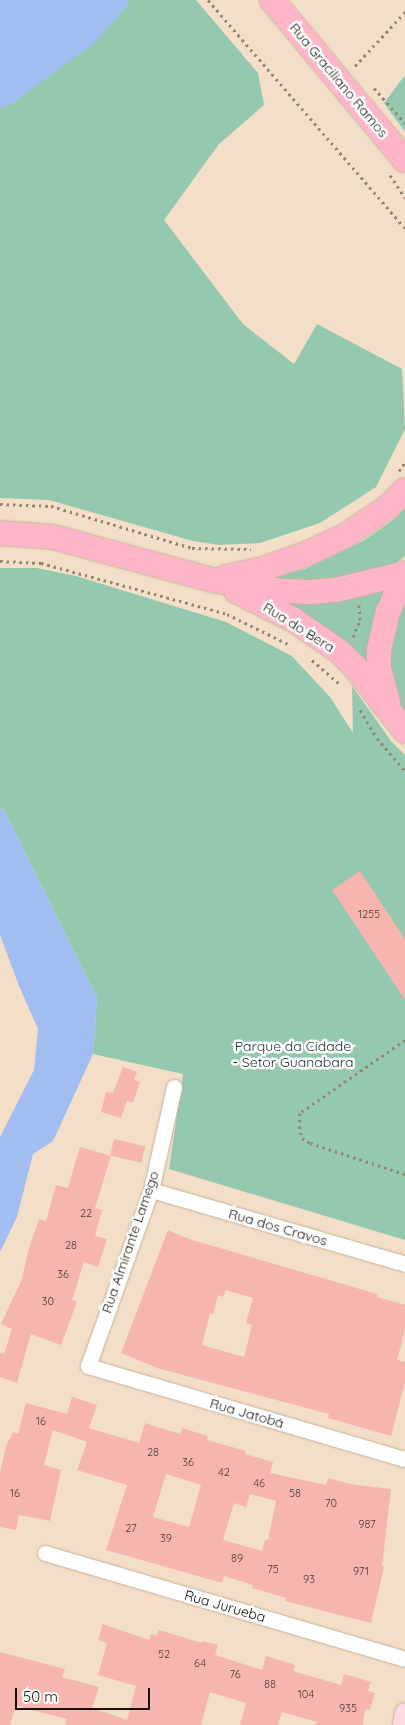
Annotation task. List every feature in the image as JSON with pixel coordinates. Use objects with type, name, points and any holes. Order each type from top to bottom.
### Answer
[{"type":"main road","name":"Rua Graciliano Ramos","points":[[272,0],[405,160]]},
{"type":"main road","points":[[212,580],[263,569],[306,554],[346,536],[388,508],[401,483]]},
{"type":"main road","name":"Rua do Bera","points":[[0,533],[10,532],[53,537],[212,580],[283,591],[311,592],[356,586],[405,573]]},
{"type":"main road","name":"Rua do Bera","points":[[212,580],[294,620],[340,652],[355,667],[398,722]]},
{"type":"main road","points":[[398,722],[379,669],[379,650],[394,596],[405,581]]},
{"type":"main road","points":[[404,1725],[405,1713]]},
{"type":"street","name":"Rua Almirante Lamego","points":[[88,1366],[150,1190],[174,1087]]},
{"type":"street","name":"Rua dos Cravos","points":[[150,1190],[405,1264]]},
{"type":"street","name":"Rua Jatobá","points":[[88,1366],[405,1460]]},
{"type":"street","name":"Rua Jurueba","points":[[45,1553],[405,1659]]},
{"type":"path","points":[[208,0],[405,228]]},
{"type":"path","points":[[362,73],[356,66],[405,12]]},
{"type":"path","points":[[368,80],[405,123]]},
{"type":"path","points":[[401,483],[405,462]]},
{"type":"path","points":[[0,504],[51,506],[192,548],[254,549]]},
{"type":"path","points":[[0,561],[41,563],[227,614],[298,648]]},
{"type":"path","points":[[310,658],[343,686]]},
{"type":"path","points":[[358,708],[377,738],[405,772]]},
{"type":"path","points":[[405,1040],[300,1113],[299,1126],[302,1138],[310,1143],[405,1174]]},
{"type":"green space","points":[[128,0],[196,0],[258,73],[264,105],[219,144],[164,220],[243,324],[294,364],[317,324],[402,369],[405,429],[376,487],[320,523],[260,543],[219,545],[193,541],[49,500],[0,498],[0,108],[13,103],[126,7]]},
{"type":"green space","points":[[405,75],[405,132],[384,103]]},
{"type":"green space","points":[[405,508],[405,556],[396,563],[371,574],[315,582],[264,578],[305,569],[363,541],[393,520]]},
{"type":"green space","name":"Parque da Cidade - Setor Guanabara","points":[[0,568],[37,568],[76,576],[226,622],[292,656],[330,697],[353,733],[352,686],[391,741],[405,755],[405,1240],[169,1169],[183,1074],[93,1054],[97,998],[4,810],[0,808]]},
{"type":"green space","points":[[390,589],[370,666],[268,597],[315,603],[351,599]]},
{"type":"green space","points":[[405,597],[405,713],[400,708],[389,678],[389,630]]},
{"type":"water","points":[[0,0],[128,0],[126,7],[93,44],[13,103],[0,108]]},
{"type":"water","points":[[0,808],[4,810],[97,998],[93,1054],[53,1141],[33,1154],[17,1217],[0,1252],[0,1137],[34,1070],[38,1029],[0,935]]},
{"type":"building","points":[[360,871],[405,939],[405,1000],[332,890]]},
{"type":"building","points":[[123,1067],[137,1072],[134,1080],[140,1082],[133,1103],[127,1101],[121,1118],[101,1112],[106,1092],[113,1093]]},
{"type":"building","points":[[114,1139],[145,1146],[141,1163],[110,1156]]},
{"type":"building","points":[[80,1147],[111,1156],[95,1208],[102,1210],[95,1236],[107,1239],[98,1267],[84,1262],[72,1300],[77,1302],[61,1345],[31,1334],[17,1383],[0,1377],[0,1353],[4,1354],[12,1329],[1,1324],[22,1279],[28,1251],[39,1219],[46,1221],[56,1185],[68,1188]]},
{"type":"building","points":[[168,1230],[189,1239],[377,1294],[377,1297],[405,1305],[405,1330],[397,1360],[405,1362],[405,1382],[391,1436],[328,1418],[329,1414],[157,1368],[121,1353]],"holes":[[[226,1290],[253,1298],[246,1323],[252,1325],[244,1357],[202,1345],[210,1313],[213,1314],[218,1295],[223,1297]]]},
{"type":"building","points":[[72,1397],[97,1405],[89,1428],[139,1443],[145,1423],[180,1434],[182,1428],[208,1436],[207,1440],[246,1451],[245,1454],[273,1462],[270,1473],[326,1485],[328,1478],[350,1484],[391,1489],[382,1566],[384,1567],[371,1623],[285,1601],[286,1598],[252,1588],[253,1585],[224,1576],[222,1583],[106,1550],[127,1485],[77,1470],[87,1442],[53,1430],[44,1465],[61,1470],[50,1521],[19,1515],[16,1530],[0,1527],[0,1473],[6,1446],[13,1432],[18,1434],[26,1403],[67,1414]],"holes":[[[166,1474],[201,1485],[189,1527],[153,1517]],[[250,1494],[276,1501],[268,1540],[265,1540],[262,1551],[223,1540],[234,1503],[246,1507]]]},
{"type":"building","points":[[103,1624],[149,1640],[151,1634],[156,1636],[159,1630],[202,1643],[203,1641],[218,1645],[215,1655],[262,1670],[266,1656],[295,1665],[293,1671],[341,1685],[344,1674],[371,1682],[368,1691],[375,1693],[370,1710],[365,1709],[363,1725],[316,1725],[317,1722],[282,1712],[278,1725],[240,1725],[246,1703],[210,1692],[201,1725],[65,1725],[67,1719],[16,1706],[10,1725],[0,1725],[0,1652],[65,1669],[62,1677],[99,1687],[92,1708],[127,1720],[136,1686],[98,1675],[107,1643],[98,1640]]}]
